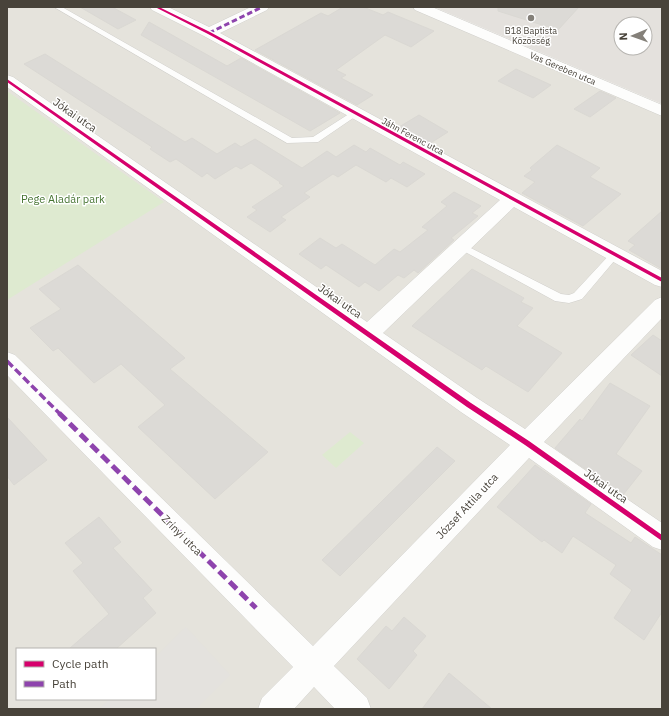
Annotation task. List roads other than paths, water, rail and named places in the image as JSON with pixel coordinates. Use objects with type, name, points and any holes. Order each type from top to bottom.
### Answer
[{"type":"street","name":"Jáhn Ferenc utca","points":[[157,7],[209,33],[355,114],[662,280]]},
{"type":"street","points":[[209,33],[262,7]]},
{"type":"street","name":"Vas Gereben utca","points":[[420,7],[662,111]]},
{"type":"street","name":"Jókai utca","points":[[7,80],[469,405],[527,443],[662,538]]},
{"type":"street","points":[[368,334],[512,199]]},
{"type":"street","name":"József Attila utca","points":[[273,709],[315,667],[527,443],[662,305]]},
{"type":"street","name":"Zrínyi utca","points":[[7,361],[356,709]]},
{"type":"lane","points":[[57,7],[290,141],[315,140],[355,114]]},
{"type":"lane","points":[[461,246],[559,298],[569,299],[578,296],[615,254]]},
{"type":"place","name":"B18 Baptista Közösség","points":[[531,18]]},
{"type":"park label","name":"Pege Aladár park","points":[[63,199]]}]
